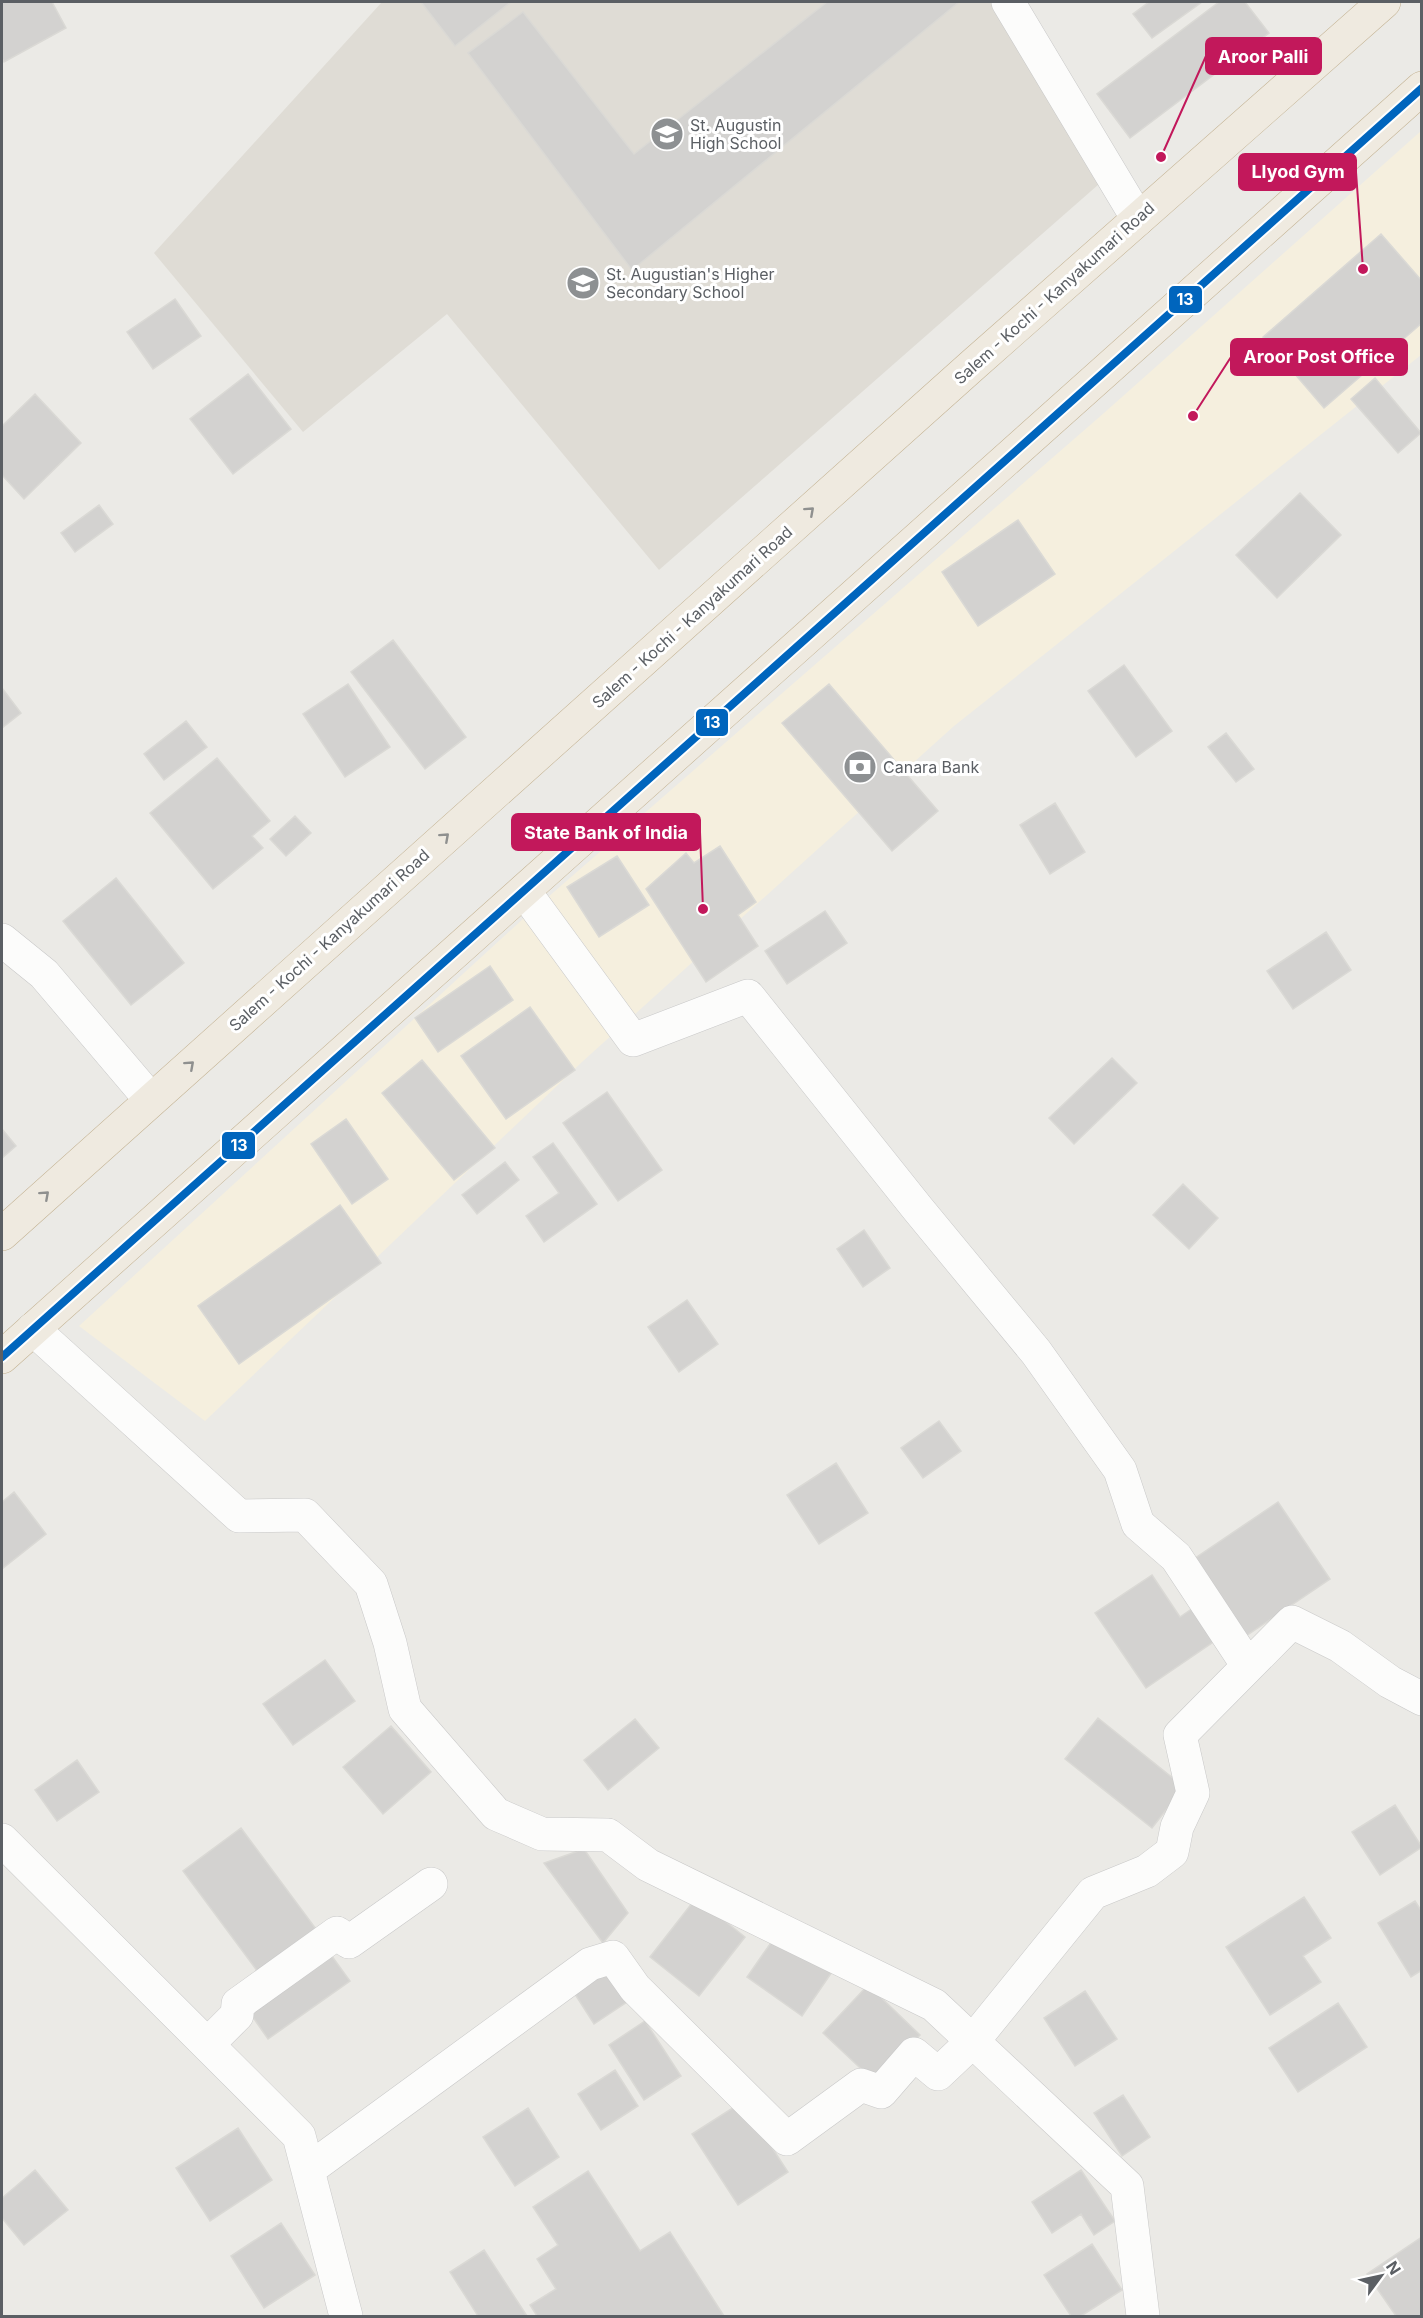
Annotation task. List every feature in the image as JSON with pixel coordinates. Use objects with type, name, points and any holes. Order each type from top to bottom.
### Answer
[{"type":"highway","name":"Salem - Kochi - Kanyakumari Road","points":[[2,1233],[1384,2]]},
{"type":"highway","points":[[2,1357],[1422,88]]},
{"type":"street","points":[[1008,2],[1138,219]]},
{"type":"street","points":[[524,891],[633,1040],[748,996],[1036,1352],[1120,1470],[1138,1524],[1176,1557],[1248,1666]]},
{"type":"street","points":[[2,939],[44,974],[151,1100]]},
{"type":"street","points":[[33,1329],[238,1516],[305,1515],[314,1524],[371,1584],[390,1642],[405,1709],[496,1814],[542,1834],[608,1835],[648,1865],[934,2005],[1127,2186],[1143,2316]]},
{"type":"street","points":[[308,2170],[590,1964],[613,1957],[635,1988],[787,2139],[861,2085],[881,2092],[914,2054],[938,2074],[972,2041],[1093,1893],[1147,1871],[1172,1852],[1177,1827],[1192,1793],[1180,1735],[1292,1622],[1340,1646],[1390,1682],[1422,1699]]},
{"type":"street","points":[[2,1840],[299,2136],[346,2316]]},
{"type":"street","points":[[208,2044],[237,2015],[238,2004],[256,1991],[337,1933],[349,1942],[431,1884]]},
{"type":"shaded area","name":"St. Augustian's Higher Secondary School","points":[[382,2],[1010,2],[1123,163],[659,570],[447,314],[303,432],[154,253]]},
{"type":"shaded area","points":[[1421,131],[1421,355],[954,726],[582,1062],[205,1421],[79,1326],[524,918],[1104,413]]},
{"type":"building","points":[[2,2],[52,2],[66,28],[4,62],[2,58]]},
{"type":"building","points":[[421,2],[511,2],[455,46]]},
{"type":"building","points":[[827,2],[959,2],[632,270],[468,53],[523,12],[634,154]]},
{"type":"building","points":[[1149,2],[1202,2],[1152,38],[1133,14]]},
{"type":"building","points":[[1219,2],[1245,2],[1269,33],[1130,138],[1097,94]]},
{"type":"building","points":[[1381,234],[1422,281],[1422,323],[1324,408],[1263,337]]},
{"type":"building","points":[[175,299],[201,336],[153,369],[127,332]]},
{"type":"building","points":[[248,374],[291,429],[233,474],[190,419]]},
{"type":"building","points":[[1375,378],[1421,433],[1398,453],[1351,399]]},
{"type":"building","points":[[35,394],[81,443],[24,499],[2,475],[2,426]]},
{"type":"building","points":[[1300,493],[1341,535],[1277,598],[1236,555]]},
{"type":"building","points":[[99,505],[113,524],[75,552],[61,533]]},
{"type":"building","points":[[1018,520],[1055,574],[978,626],[942,572]]},
{"type":"building","points":[[393,640],[466,737],[425,769],[351,672]]},
{"type":"building","points":[[1124,665],[1172,731],[1136,757],[1088,691]]},
{"type":"building","points":[[348,684],[390,747],[345,777],[303,714]]},
{"type":"building","name":"Canara Bank","points":[[829,684],[938,811],[892,851],[782,723]]},
{"type":"building","points":[[2,688],[21,713],[2,728]]},
{"type":"building","points":[[186,721],[207,747],[164,780],[144,754]]},
{"type":"building","points":[[1226,733],[1254,769],[1236,782],[1208,747]]},
{"type":"building","points":[[217,758],[270,821],[252,836],[263,848],[213,889],[150,813]]},
{"type":"building","points":[[1055,803],[1085,852],[1050,874],[1020,825]]},
{"type":"building","points":[[295,816],[311,833],[286,856],[270,839]]},
{"type":"building","points":[[720,846],[756,902],[738,915],[758,946],[706,982],[646,889],[686,853],[694,863]]},
{"type":"building","points":[[617,856],[649,905],[599,937],[567,887]]},
{"type":"building","points":[[116,878],[184,963],[131,1005],[63,921]]},
{"type":"building","points":[[825,911],[847,943],[787,984],[765,951]]},
{"type":"building","points":[[1326,932],[1351,970],[1293,1009],[1267,971]]},
{"type":"building","points":[[490,966],[513,1000],[438,1052],[415,1018]]},
{"type":"building","points":[[530,1007],[575,1070],[506,1119],[461,1056]]},
{"type":"building","points":[[1112,1058],[1137,1083],[1074,1144],[1049,1118]]},
{"type":"building","points":[[422,1060],[495,1148],[454,1180],[382,1093]]},
{"type":"building","points":[[607,1092],[662,1170],[618,1201],[563,1123]]},
{"type":"building","points":[[346,1119],[388,1179],[352,1204],[311,1144]]},
{"type":"building","points":[[2,1129],[16,1146],[2,1158]]},
{"type":"building","points":[[553,1143],[597,1204],[544,1242],[526,1216],[559,1193],[533,1157]]},
{"type":"building","points":[[505,1162],[519,1180],[477,1214],[462,1195]]},
{"type":"building","points":[[1183,1184],[1218,1218],[1189,1249],[1153,1215]]},
{"type":"building","points":[[340,1205],[381,1263],[239,1364],[198,1306]]},
{"type":"building","points":[[864,1230],[890,1268],[863,1287],[837,1249]]},
{"type":"building","points":[[687,1300],[718,1344],[679,1372],[648,1327]]},
{"type":"building","points":[[939,1421],[961,1451],[923,1478],[901,1448]]},
{"type":"building","points":[[836,1463],[868,1513],[819,1544],[787,1495]]},
{"type":"building","points":[[14,1492],[46,1534],[2,1569],[2,1502]]},
{"type":"building","points":[[1278,1502],[1330,1579],[1237,1642],[1185,1565]]},
{"type":"building","points":[[1152,1575],[1180,1617],[1203,1601],[1225,1634],[1146,1688],[1095,1613]]},
{"type":"building","points":[[325,1660],[355,1701],[293,1745],[263,1704]]},
{"type":"building","points":[[1098,1718],[1184,1787],[1152,1828],[1065,1759]]},
{"type":"building","points":[[635,1719],[659,1748],[608,1790],[584,1760]]},
{"type":"building","points":[[391,1726],[431,1772],[383,1814],[343,1767]]},
{"type":"building","points":[[77,1760],[99,1792],[57,1821],[35,1790]]},
{"type":"building","points":[[1395,1805],[1422,1847],[1380,1875],[1352,1832]]},
{"type":"building","points":[[241,1828],[319,1933],[261,1976],[183,1871]]},
{"type":"building","points":[[584,1849],[628,1913],[603,1943],[544,1863]]},
{"type":"building","points":[[1304,1897],[1331,1938],[1303,1956],[1321,1982],[1270,2015],[1226,1947]]},
{"type":"building","points":[[696,1898],[745,1937],[699,1996],[650,1957]]},
{"type":"building","points":[[1415,1901],[1422,1912],[1422,1970],[1411,1977],[1378,1923]]},
{"type":"building","points":[[777,1934],[832,1972],[802,2016],[747,1977]]},
{"type":"building","points":[[326,1948],[350,1981],[268,2039],[245,2006]]},
{"type":"building","points":[[610,1963],[633,1998],[594,2024],[571,1988]]},
{"type":"building","points":[[868,1985],[920,2035],[875,2082],[823,2033]]},
{"type":"building","points":[[1085,1991],[1117,2039],[1075,2066],[1044,2018]]},
{"type":"building","points":[[1338,2003],[1367,2047],[1298,2092],[1269,2048]]},
{"type":"building","points":[[645,2021],[681,2076],[644,2100],[609,2045]]},
{"type":"building","points":[[615,2070],[638,2106],[601,2130],[578,2094]]},
{"type":"building","points":[[1123,2095],[1150,2137],[1122,2156],[1094,2113]]},
{"type":"building","points":[[742,2102],[788,2172],[738,2205],[692,2134]]},
{"type":"building","points":[[528,2108],[559,2157],[515,2186],[483,2137]]},
{"type":"building","points":[[238,2128],[272,2180],[210,2221],[176,2168]]},
{"type":"building","points":[[35,2170],[68,2210],[24,2245],[2,2218],[2,2198]]},
{"type":"building","points":[[1081,2170],[1115,2221],[1094,2235],[1081,2214],[1052,2233],[1032,2202]]},
{"type":"building","points":[[588,2171],[640,2251],[670,2232],[724,2316],[537,2316],[530,2305],[556,2289],[537,2259],[558,2245],[533,2207]]},
{"type":"building","points":[[281,2223],[315,2275],[264,2308],[231,2256]]},
{"type":"building","points":[[1422,2237],[1422,2316],[1396,2316],[1367,2274]]},
{"type":"building","points":[[1092,2244],[1122,2290],[1081,2316],[1071,2316],[1044,2275]]},
{"type":"building","points":[[484,2250],[527,2316],[478,2316],[450,2272]]},
{"type":"transit line","name":"13","points":[[2,1357],[1422,88]]},
{"type":"place","name":"St. Augustin High School","points":[[667,134]]},
{"type":"place","name":"Aroor Palli","points":[[1161,157]]},
{"type":"place","name":"Llyod Gym","points":[[1363,269]]},
{"type":"place","name":"St. Augustian's Higher Secondary School","points":[[583,283]]},
{"type":"place","name":"Aroor Post Office","points":[[1193,416]]},
{"type":"place","name":"Canara Bank","points":[[860,767]]},
{"type":"place","name":"State Bank of India","points":[[703,909]]}]
